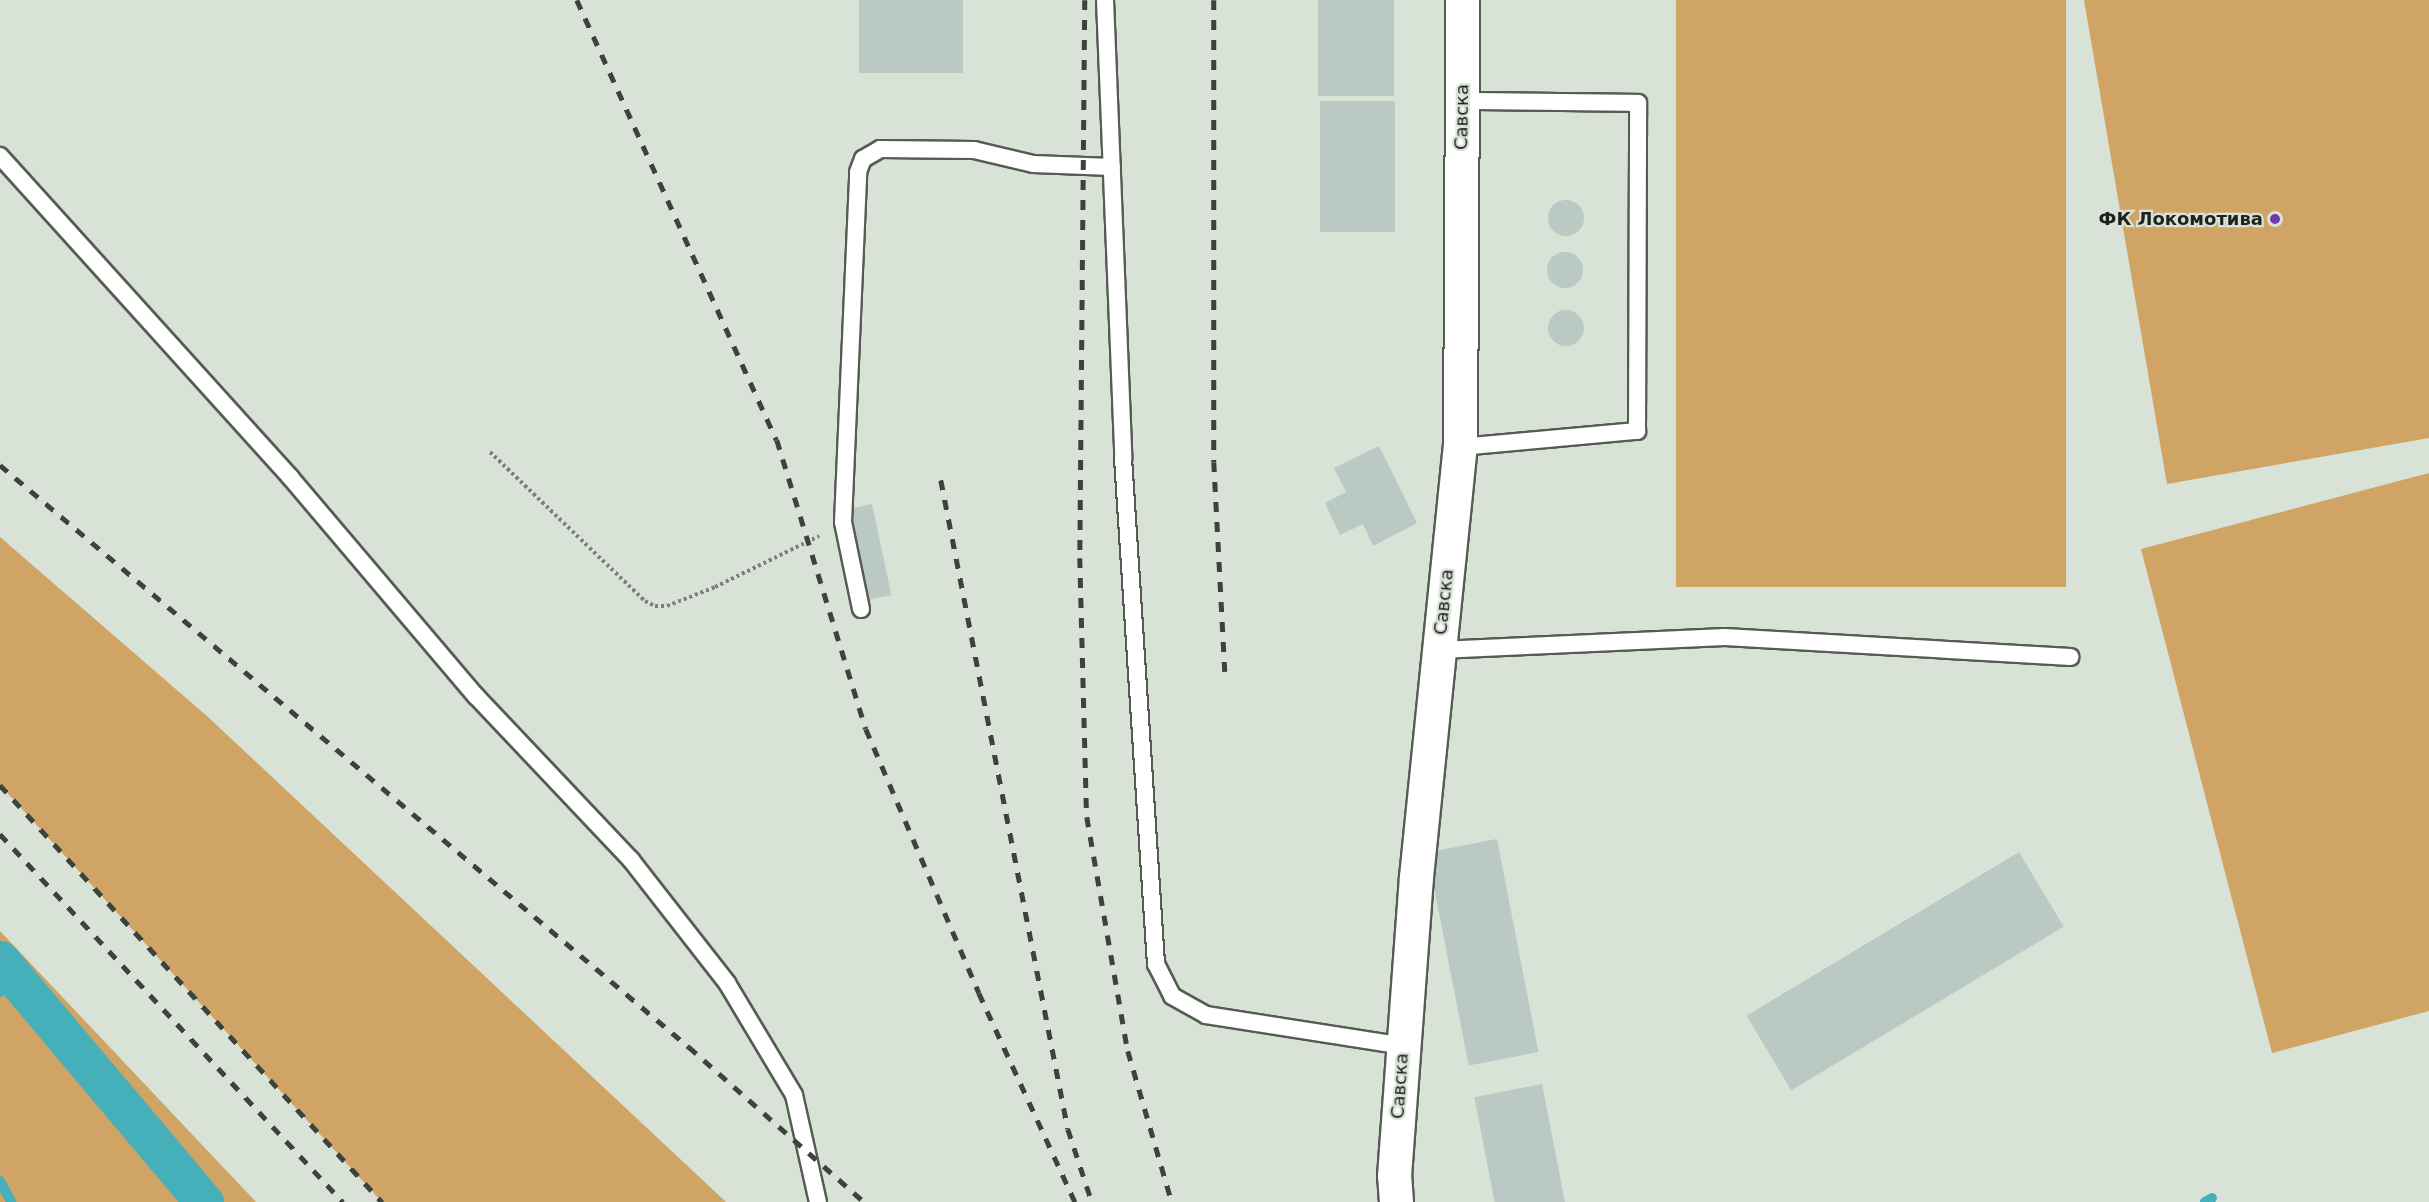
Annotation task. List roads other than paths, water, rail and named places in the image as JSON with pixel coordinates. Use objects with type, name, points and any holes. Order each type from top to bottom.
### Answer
[{"type":"street","name":"Савска","points":[[1396,1202],[1394,1176],[1403,1046],[1460,447],[1462,0]]},
{"type":"lane","points":[[1105,0],[1123,458],[1156,964],[1172,996],[1206,1015],[1403,1046]]},
{"type":"lane","points":[[1460,447],[1637,431],[1638,103],[1462,101]]},
{"type":"lane","points":[[861,609],[843,522],[858,172],[863,159],[880,149],[974,150],[1033,164],[1112,167]]},
{"type":"lane","points":[[0,156],[290,477],[476,696],[631,860],[726,983],[794,1095],[818,1202]]},
{"type":"lane","points":[[1439,650],[1725,637],[2070,657]]},
{"type":"waterway","points":[[0,960],[204,1202]]},
{"type":"waterway","points":[[0,992],[14,977]]},
{"type":"waterway","points":[[0,1181],[11,1202]]},
{"type":"waterway","points":[[2205,1202],[2212,1198]]},
{"type":"railway","points":[[577,0],[777,440],[866,729],[979,993],[1075,1202]]},
{"type":"railway","points":[[1085,0],[1080,558],[1087,817],[1128,1051],[1172,1202]]},
{"type":"railway","points":[[1214,0],[1214,462],[1225,672]]},
{"type":"railway","points":[[0,465],[689,1047],[864,1202]]},
{"type":"railway","points":[[941,480],[1068,1129],[1092,1202]]},
{"type":"railway","points":[[0,785],[382,1202]]},
{"type":"railway","points":[[0,834],[343,1202]]},
{"type":"place","name":"ФК Локомотива","points":[[2275,219]]}]
